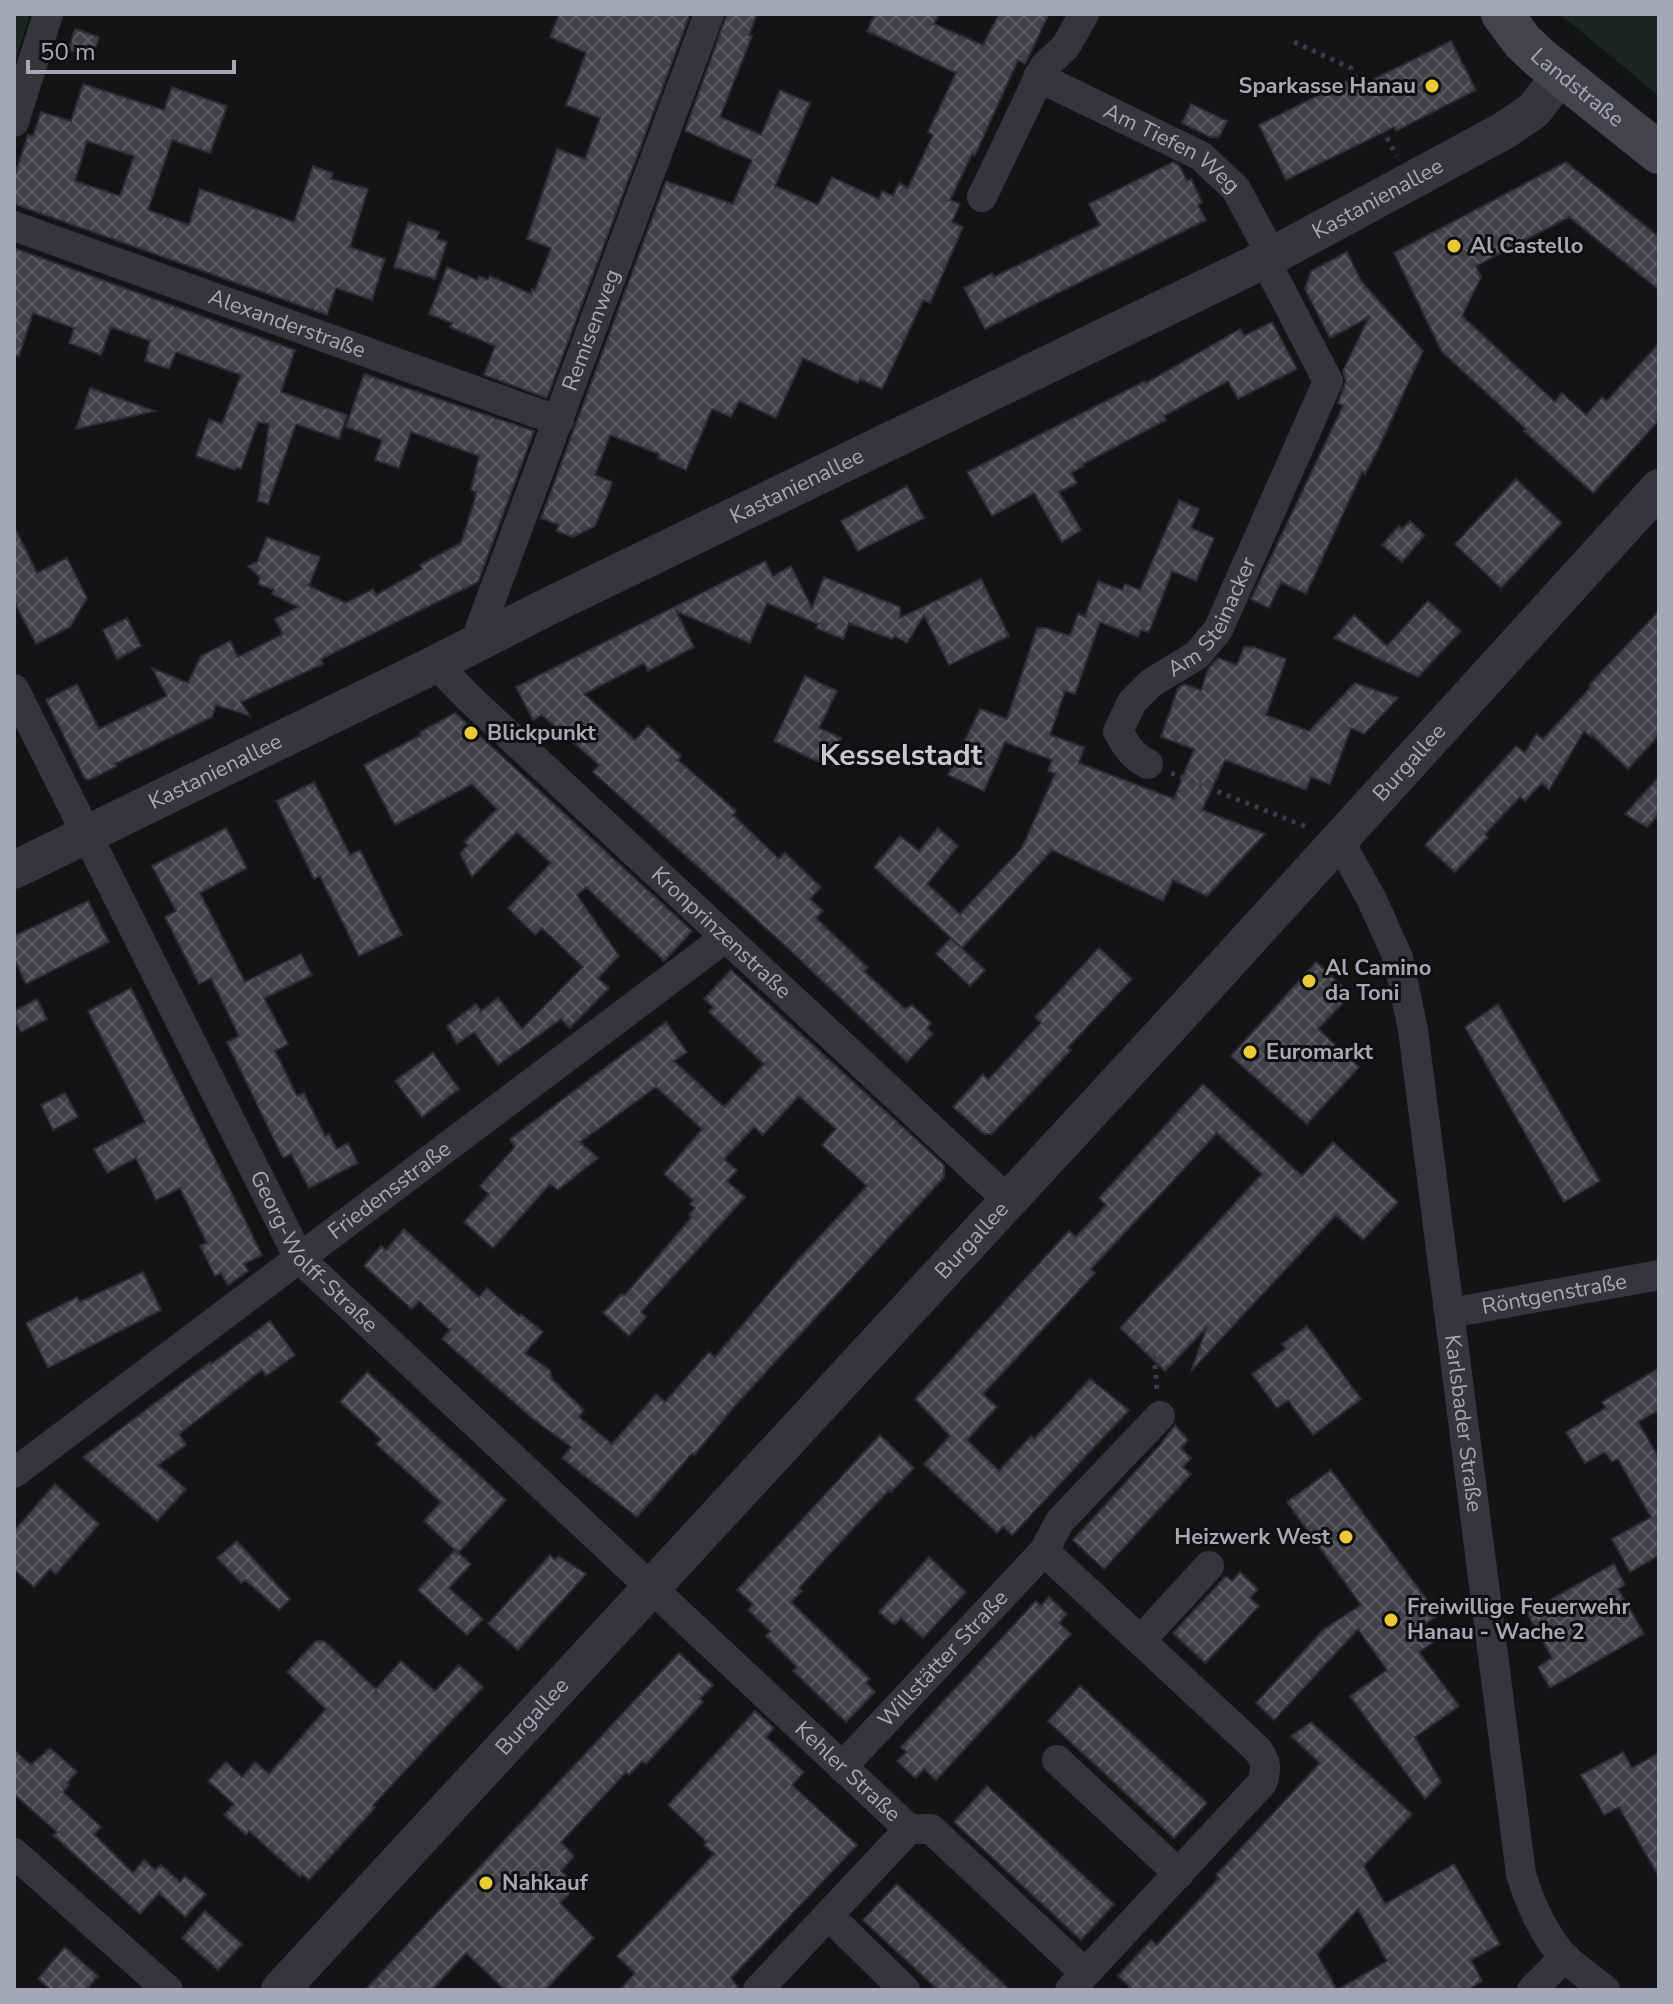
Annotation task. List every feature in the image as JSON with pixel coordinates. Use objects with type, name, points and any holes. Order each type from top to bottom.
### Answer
[{"type":"main road","name":"Landstraße","points":[[1502,14],[1523,42],[1659,153]]},
{"type":"street","points":[[14,122],[48,14]]},
{"type":"street","name":"Remisenweg","points":[[474,645],[709,14]]},
{"type":"street","points":[[982,197],[1038,77],[1049,60],[1075,34],[1084,14]]},
{"type":"street","name":"Kastanienallee","points":[[14,870],[1268,258],[1505,130],[1534,110],[1561,75]]},
{"type":"street","name":"Am Tiefen Weg","points":[[1038,77],[1201,156],[1236,189],[1268,258]]},
{"type":"street","name":"Alexanderstraße","points":[[14,226],[559,421]]},
{"type":"street","name":"Am Steinacker","points":[[1148,764],[1136,758],[1118,731],[1132,702],[1151,683],[1197,655],[1218,630],[1328,381],[1268,258]]},
{"type":"street","name":"Burgallee","points":[[280,1990],[1009,1201],[1659,488]]},
{"type":"street","name":"Kronprinzenstraße","points":[[436,664],[1009,1201]]},
{"type":"street","name":"Georg-Wolff-Straße","points":[[14,689],[299,1258],[651,1587]]},
{"type":"street","name":"Karlsbader Straße","points":[[1339,840],[1378,912],[1404,979],[1450,1313],[1516,1847],[1524,1882],[1535,1912],[1565,1957],[1605,1990]]},
{"type":"street","name":"Friedensstraße","points":[[14,1473],[726,937]]},
{"type":"street","name":"Röntgenstraße","points":[[1450,1313],[1659,1275]]},
{"type":"street","name":"Willstätter Straße","points":[[842,1767],[1044,1551],[1060,1521],[1160,1416]]},
{"type":"street","points":[[1044,1551],[1258,1750],[1265,1761],[1266,1771],[1262,1783],[1077,1982]]},
{"type":"street","points":[[1141,1640],[1209,1566]]},
{"type":"street","name":"Kehler Straße","points":[[651,1587],[909,1829],[931,1829],[1077,1982]]},
{"type":"street","points":[[1057,1760],[1179,1874]]},
{"type":"street","points":[[758,1990],[909,1829]]},
{"type":"street","points":[[14,1853],[168,1990]]},
{"type":"street","points":[[829,1916],[905,1990]]},
{"type":"street","points":[[1532,1990],[1565,1957]]},
{"type":"path","points":[[1294,42],[1351,68],[1364,95]]},
{"type":"path","points":[[1148,764],[1339,840]]},
{"type":"shaded area","points":[[14,14],[30,14],[14,66]]},
{"type":"shaded area","points":[[1560,14],[1659,14],[1659,96]]},
{"type":"building","points":[[559,14],[690,14],[547,398],[484,375],[495,346],[450,327],[452,323],[429,314],[447,267],[477,280],[479,276],[488,280],[490,276],[531,294],[532,289],[535,290],[551,248],[527,239],[557,149],[585,159],[600,118],[566,105],[586,53],[550,37]]},
{"type":"building","points":[[727,14],[757,14],[749,35],[752,36],[720,117],[761,135],[780,90],[810,103],[775,186],[818,205],[832,177],[879,199],[882,191],[893,196],[899,183],[908,188],[933,135],[928,132],[956,73],[867,31],[875,14],[939,14],[934,24],[983,45],[999,14],[1049,14],[1025,64],[1018,60],[975,155],[972,154],[950,200],[960,204],[952,222],[963,227],[930,303],[923,300],[882,389],[860,379],[858,383],[803,358],[776,418],[739,401],[731,417],[712,409],[686,470],[658,458],[659,454],[610,435],[595,475],[612,482],[608,494],[595,526],[573,537],[556,531],[559,525],[541,518],[666,181],[733,204],[752,160],[685,131]]},
{"type":"building","points":[[75,29],[99,37],[92,59],[68,50]]},
{"type":"building","points":[[1451,41],[1476,90],[1396,131],[1394,127],[1286,180],[1259,125],[1347,81],[1352,90]]},
{"type":"building","points":[[83,84],[164,110],[172,87],[227,106],[210,153],[172,140],[148,210],[189,225],[200,189],[294,222],[313,166],[333,173],[331,179],[368,189],[350,247],[385,259],[372,300],[336,288],[327,315],[14,204],[14,178],[28,135],[33,136],[41,112],[71,121]],"holes":[[[87,141],[134,156],[120,196],[75,181]]]},
{"type":"building","points":[[1191,104],[1227,121],[1219,137],[1210,137],[1182,123]]},
{"type":"building","points":[[1173,162],[1179,165],[1187,181],[1191,179],[1202,202],[1198,205],[1206,220],[985,329],[964,288],[992,273],[994,277],[1100,225],[1089,204]]},
{"type":"building","points":[[1566,162],[1659,237],[1659,290],[1569,217],[1476,266],[1481,277],[1462,316],[1555,402],[1562,393],[1586,415],[1602,397],[1607,401],[1659,343],[1659,420],[1593,493],[1442,352],[1394,253]]},
{"type":"building","points":[[408,222],[439,232],[437,239],[447,242],[435,279],[394,267]]},
{"type":"building","points":[[14,248],[295,350],[281,392],[347,415],[339,439],[296,424],[268,504],[258,501],[269,424],[258,422],[241,469],[236,467],[235,470],[196,456],[209,419],[222,424],[241,375],[176,352],[169,369],[145,361],[150,341],[111,327],[101,355],[69,343],[74,328],[33,313],[19,356],[14,355]]},
{"type":"building","points":[[1347,252],[1361,281],[1423,351],[1378,449],[1365,474],[1362,472],[1306,594],[1281,582],[1269,608],[1251,599],[1343,406],[1338,403],[1346,381],[1343,371],[1369,317],[1330,338],[1305,289],[1311,271]]},
{"type":"building","points":[[1272,322],[1297,369],[1238,399],[1228,381],[1164,416],[1166,420],[1083,464],[1071,473],[1077,483],[1059,492],[1081,530],[1062,542],[1034,493],[992,516],[967,472],[1146,383],[1240,329],[1244,336]]},
{"type":"building","points":[[364,374],[534,431],[478,582],[321,659],[323,664],[241,702],[250,716],[216,705],[212,717],[89,780],[85,779],[46,700],[77,684],[99,729],[167,696],[152,668],[188,683],[201,656],[230,641],[238,657],[283,634],[275,619],[298,607],[272,594],[274,590],[258,584],[260,578],[248,566],[257,562],[267,537],[320,557],[309,586],[346,603],[373,589],[376,595],[422,569],[420,565],[461,543],[475,499],[476,492],[471,490],[479,456],[411,432],[399,468],[375,460],[382,440],[346,427]]},
{"type":"building","points":[[90,388],[155,411],[76,429]]},
{"type":"building","points":[[1516,479],[1562,523],[1501,588],[1455,544]]},
{"type":"building","points":[[907,486],[924,518],[858,551],[841,521]]},
{"type":"building","points":[[1179,500],[1199,509],[1191,528],[1214,538],[1196,581],[1172,571],[1149,632],[1141,630],[1138,637],[1100,622],[1075,694],[1065,691],[1050,735],[1084,747],[1079,763],[1174,799],[1194,749],[1161,737],[1178,688],[1184,684],[1201,690],[1208,669],[1218,658],[1237,665],[1244,647],[1253,647],[1286,659],[1266,715],[1309,731],[1355,683],[1398,698],[1364,734],[1351,728],[1330,784],[1311,777],[1306,790],[1225,760],[1202,810],[1265,834],[1207,896],[1173,880],[1163,901],[1052,850],[962,948],[874,867],[900,836],[919,851],[938,828],[958,846],[927,884],[960,914],[1022,848],[1055,774],[1048,771],[1052,760],[1005,742],[984,791],[948,775],[980,709],[1007,719],[1037,628],[1070,636],[1078,614],[1087,617],[1098,581],[1122,590],[1125,584],[1140,590]]},
{"type":"building","points":[[1410,521],[1425,535],[1402,562],[1382,545],[1399,526],[1402,529]]},
{"type":"building","points":[[14,526],[37,573],[67,558],[87,598],[70,627],[36,644],[14,601]]},
{"type":"building","points":[[765,561],[773,576],[791,566],[812,608],[824,577],[900,607],[900,618],[981,579],[1009,636],[949,665],[924,615],[907,643],[895,636],[892,639],[849,623],[843,639],[816,628],[818,624],[767,603],[750,643],[676,611],[694,647],[648,671],[644,663],[584,694],[635,740],[648,726],[681,756],[678,760],[736,811],[733,815],[779,859],[785,853],[821,887],[810,899],[823,911],[816,918],[868,968],[864,971],[905,1009],[912,1005],[931,1023],[927,1028],[933,1034],[907,1062],[788,948],[593,772],[599,765],[542,715],[533,720],[516,687]]},
{"type":"building","points":[[1428,601],[1461,631],[1418,677],[1334,638],[1354,615],[1387,646]]},
{"type":"building","points":[[1659,611],[1659,735],[1628,769],[1584,731],[1549,790],[1542,783],[1525,801],[1520,797],[1455,872],[1425,845],[1516,746],[1525,753],[1536,734],[1543,739]]},
{"type":"building","points":[[127,618],[141,646],[117,659],[103,630]]},
{"type":"building","points":[[805,676],[837,691],[819,728],[841,738],[827,766],[774,741]]},
{"type":"building","points":[[455,713],[692,931],[664,961],[586,887],[577,895],[619,956],[598,978],[609,988],[570,1028],[561,1019],[498,1065],[474,1032],[457,1044],[447,1026],[476,1004],[481,1011],[498,998],[522,1029],[583,967],[542,928],[535,935],[508,908],[551,863],[517,832],[472,877],[460,853],[468,845],[464,842],[497,809],[472,784],[395,825],[364,765]]},
{"type":"building","points":[[1659,777],[1659,814],[1647,827],[1625,814]]},
{"type":"building","points":[[314,782],[350,855],[360,850],[402,935],[359,956],[320,876],[314,879],[276,801]]},
{"type":"building","points":[[226,828],[247,868],[200,893],[245,982],[301,954],[312,975],[264,998],[288,1044],[275,1051],[297,1096],[304,1093],[325,1136],[329,1134],[337,1149],[348,1143],[358,1163],[309,1188],[291,1154],[283,1158],[227,1042],[239,1036],[211,978],[199,984],[165,917],[176,911],[152,866]]},
{"type":"building","points":[[88,901],[109,942],[26,984],[14,958],[14,936]]},
{"type":"building","points":[[951,938],[985,970],[970,986],[936,954]]},
{"type":"building","points":[[1099,948],[1132,979],[992,1134],[984,1134],[953,1107],[983,1074],[988,1080],[1041,1023],[1035,1017]]},
{"type":"building","points":[[1316,962],[1351,994],[1318,1029],[1359,1067],[1307,1124],[1231,1056]]},
{"type":"building","points":[[731,970],[944,1165],[944,1177],[637,1517],[562,1458],[571,1447],[532,1418],[442,1339],[450,1330],[419,1301],[412,1309],[364,1266],[381,1246],[386,1250],[404,1229],[479,1297],[487,1288],[543,1332],[525,1353],[550,1370],[552,1379],[584,1410],[579,1417],[612,1444],[656,1394],[665,1402],[709,1352],[715,1357],[795,1263],[867,1186],[822,1145],[836,1129],[799,1096],[763,1135],[754,1127],[724,1159],[737,1170],[727,1181],[745,1197],[641,1312],[646,1317],[629,1336],[603,1313],[621,1294],[624,1296],[692,1217],[689,1215],[695,1208],[690,1204],[693,1200],[664,1174],[702,1129],[656,1087],[580,1142],[598,1158],[558,1190],[550,1184],[493,1248],[464,1222],[489,1194],[480,1186],[515,1147],[510,1139],[666,1022],[687,1052],[674,1061],[724,1107],[764,1064],[709,1012],[713,1007],[704,999]]},
{"type":"building","points":[[131,988],[262,1255],[244,1264],[248,1271],[228,1285],[221,1273],[215,1276],[200,1246],[207,1243],[180,1188],[156,1200],[136,1158],[107,1173],[94,1149],[145,1122],[88,1011]]},
{"type":"building","points":[[37,999],[47,1019],[21,1032],[14,1011]]},
{"type":"building","points":[[1498,1004],[1600,1181],[1564,1202],[1465,1027]]},
{"type":"building","points":[[433,1053],[459,1089],[422,1117],[395,1081]]},
{"type":"building","points":[[1203,1084],[1302,1176],[1333,1142],[1398,1202],[1363,1240],[1336,1215],[1191,1371],[1207,1327],[1165,1371],[1120,1328],[1262,1174],[1217,1133],[1091,1269],[1095,1273],[983,1394],[997,1407],[967,1440],[999,1471],[1090,1379],[1129,1410],[1012,1535],[1003,1526],[997,1533],[924,1464],[950,1436],[915,1399],[1069,1231],[1076,1237],[1106,1205],[1099,1198]]},
{"type":"building","points":[[65,1093],[78,1117],[53,1130],[41,1105]]},
{"type":"building","points":[[143,1272],[161,1310],[48,1368],[26,1323],[77,1297],[80,1302]]},
{"type":"building","points":[[270,1321],[295,1355],[266,1376],[262,1370],[179,1434],[186,1445],[158,1465],[186,1489],[157,1521],[83,1457],[210,1362]]},
{"type":"building","points":[[1307,1326],[1361,1399],[1313,1435],[1288,1400],[1277,1408],[1252,1374],[1286,1349],[1282,1344]]},
{"type":"building","points":[[1659,1368],[1659,1410],[1638,1422],[1659,1458],[1659,1555],[1630,1572],[1612,1539],[1651,1517],[1618,1459],[1612,1462],[1605,1452],[1585,1463],[1566,1432],[1606,1408],[1602,1402]]},
{"type":"building","points":[[367,1372],[506,1500],[458,1553],[424,1521],[441,1502],[376,1444],[381,1439],[340,1402]]},
{"type":"building","points":[[1175,1425],[1188,1440],[1181,1448],[1191,1458],[1183,1467],[1191,1474],[1104,1569],[1073,1540]]},
{"type":"building","points":[[880,1435],[914,1468],[835,1548],[799,1588],[802,1591],[791,1602],[870,1679],[866,1683],[875,1692],[846,1722],[793,1671],[797,1667],[766,1636],[770,1631],[748,1610],[753,1604],[737,1590]]},
{"type":"building","points":[[1331,1470],[1438,1615],[1424,1625],[1435,1641],[1419,1652],[1459,1706],[1415,1737],[1441,1782],[1425,1799],[1350,1696],[1387,1670],[1358,1629],[1274,1720],[1256,1703],[1323,1630],[1361,1605],[1287,1502]]},
{"type":"building","points":[[55,1484],[99,1524],[56,1574],[50,1569],[34,1587],[14,1569],[14,1531]]},
{"type":"building","points":[[237,1541],[290,1599],[279,1610],[245,1580],[241,1583],[217,1558]]},
{"type":"building","points":[[455,1550],[471,1564],[449,1588],[483,1619],[467,1635],[418,1590]]},
{"type":"building","points":[[550,1555],[555,1560],[558,1556],[586,1574],[518,1650],[488,1624]]},
{"type":"building","points":[[929,1557],[966,1592],[923,1638],[901,1618],[894,1625],[879,1612]]},
{"type":"building","points":[[1614,1564],[1625,1585],[1618,1589],[1644,1634],[1550,1688],[1538,1667],[1552,1658],[1527,1613]]},
{"type":"building","points":[[1240,1572],[1258,1589],[1250,1598],[1259,1606],[1205,1663],[1173,1633],[1226,1576],[1232,1581]]},
{"type":"building","points":[[1049,1597],[1067,1614],[1059,1623],[1071,1634],[936,1780],[924,1769],[915,1778],[897,1761],[906,1752],[901,1747],[1036,1601],[1041,1606]]},
{"type":"building","points":[[316,1641],[324,1641],[376,1689],[401,1661],[435,1691],[459,1665],[483,1687],[373,1805],[375,1808],[309,1880],[302,1874],[300,1877],[249,1831],[246,1835],[224,1815],[234,1804],[208,1781],[226,1762],[242,1777],[255,1762],[269,1774],[326,1709],[287,1672]]},
{"type":"building","points":[[679,1653],[713,1685],[700,1699],[703,1702],[646,1764],[642,1761],[629,1775],[626,1772],[561,1842],[574,1856],[561,1871],[577,1886],[560,1903],[594,1938],[545,1990],[505,1990],[466,1953],[432,1990],[365,1990]]},
{"type":"building","points":[[1080,1686],[1207,1803],[1174,1838],[1048,1721]]},
{"type":"building","points":[[755,1711],[774,1728],[766,1737],[804,1772],[792,1785],[857,1845],[731,1978],[740,1990],[620,1990],[635,1973],[617,1956],[714,1854],[704,1845],[707,1842],[668,1805]]},
{"type":"building","points":[[1311,1722],[1412,1814],[1364,1866],[1385,1904],[1454,1864],[1500,1944],[1471,1960],[1482,1981],[1467,1990],[1337,1990],[1133,1990],[1118,1976],[1151,1940],[1157,1945],[1219,1878],[1216,1875],[1320,1763],[1291,1736]],"holes":[[[1358,1909],[1387,1961],[1337,1990],[1317,1954]]]},
{"type":"building","points":[[50,1748],[77,1772],[63,1792],[101,1827],[94,1834],[133,1873],[144,1860],[155,1870],[161,1865],[180,1882],[185,1876],[206,1894],[185,1917],[159,1893],[140,1914],[53,1835],[57,1832],[14,1794],[14,1750],[31,1765]]},
{"type":"building","points":[[1623,1752],[1632,1768],[1659,1753],[1659,1877],[1619,1807],[1604,1815],[1581,1775]]},
{"type":"building","points":[[987,1786],[1114,1904],[1081,1940],[954,1822]]},
{"type":"building","points":[[897,1884],[1010,1990],[938,1990],[863,1920]]},
{"type":"building","points":[[205,1911],[242,1944],[218,1970],[182,1938]]},
{"type":"building","points":[[65,1947],[98,1976],[86,1990],[51,1990],[38,1979]]},
{"type":"place","name":"Sparkasse Hanau","points":[[1432,86]]},
{"type":"place","name":"Al Castello","points":[[1454,246]]},
{"type":"place","name":"Blickpunkt","points":[[471,733]]},
{"type":"place","name":"Al Camino da Toni","points":[[1309,981]]},
{"type":"place","name":"Euromarkt","points":[[1250,1052]]},
{"type":"place","name":"Heizwerk West","points":[[1346,1537]]},
{"type":"place","name":"Freiwillige Feuerwehr Hanau - Wache 2","points":[[1391,1620]]},
{"type":"place","name":"Nahkauf","points":[[486,1883]]},
{"type":"district","name":"Kesselstadt","points":[[901,755]]}]
